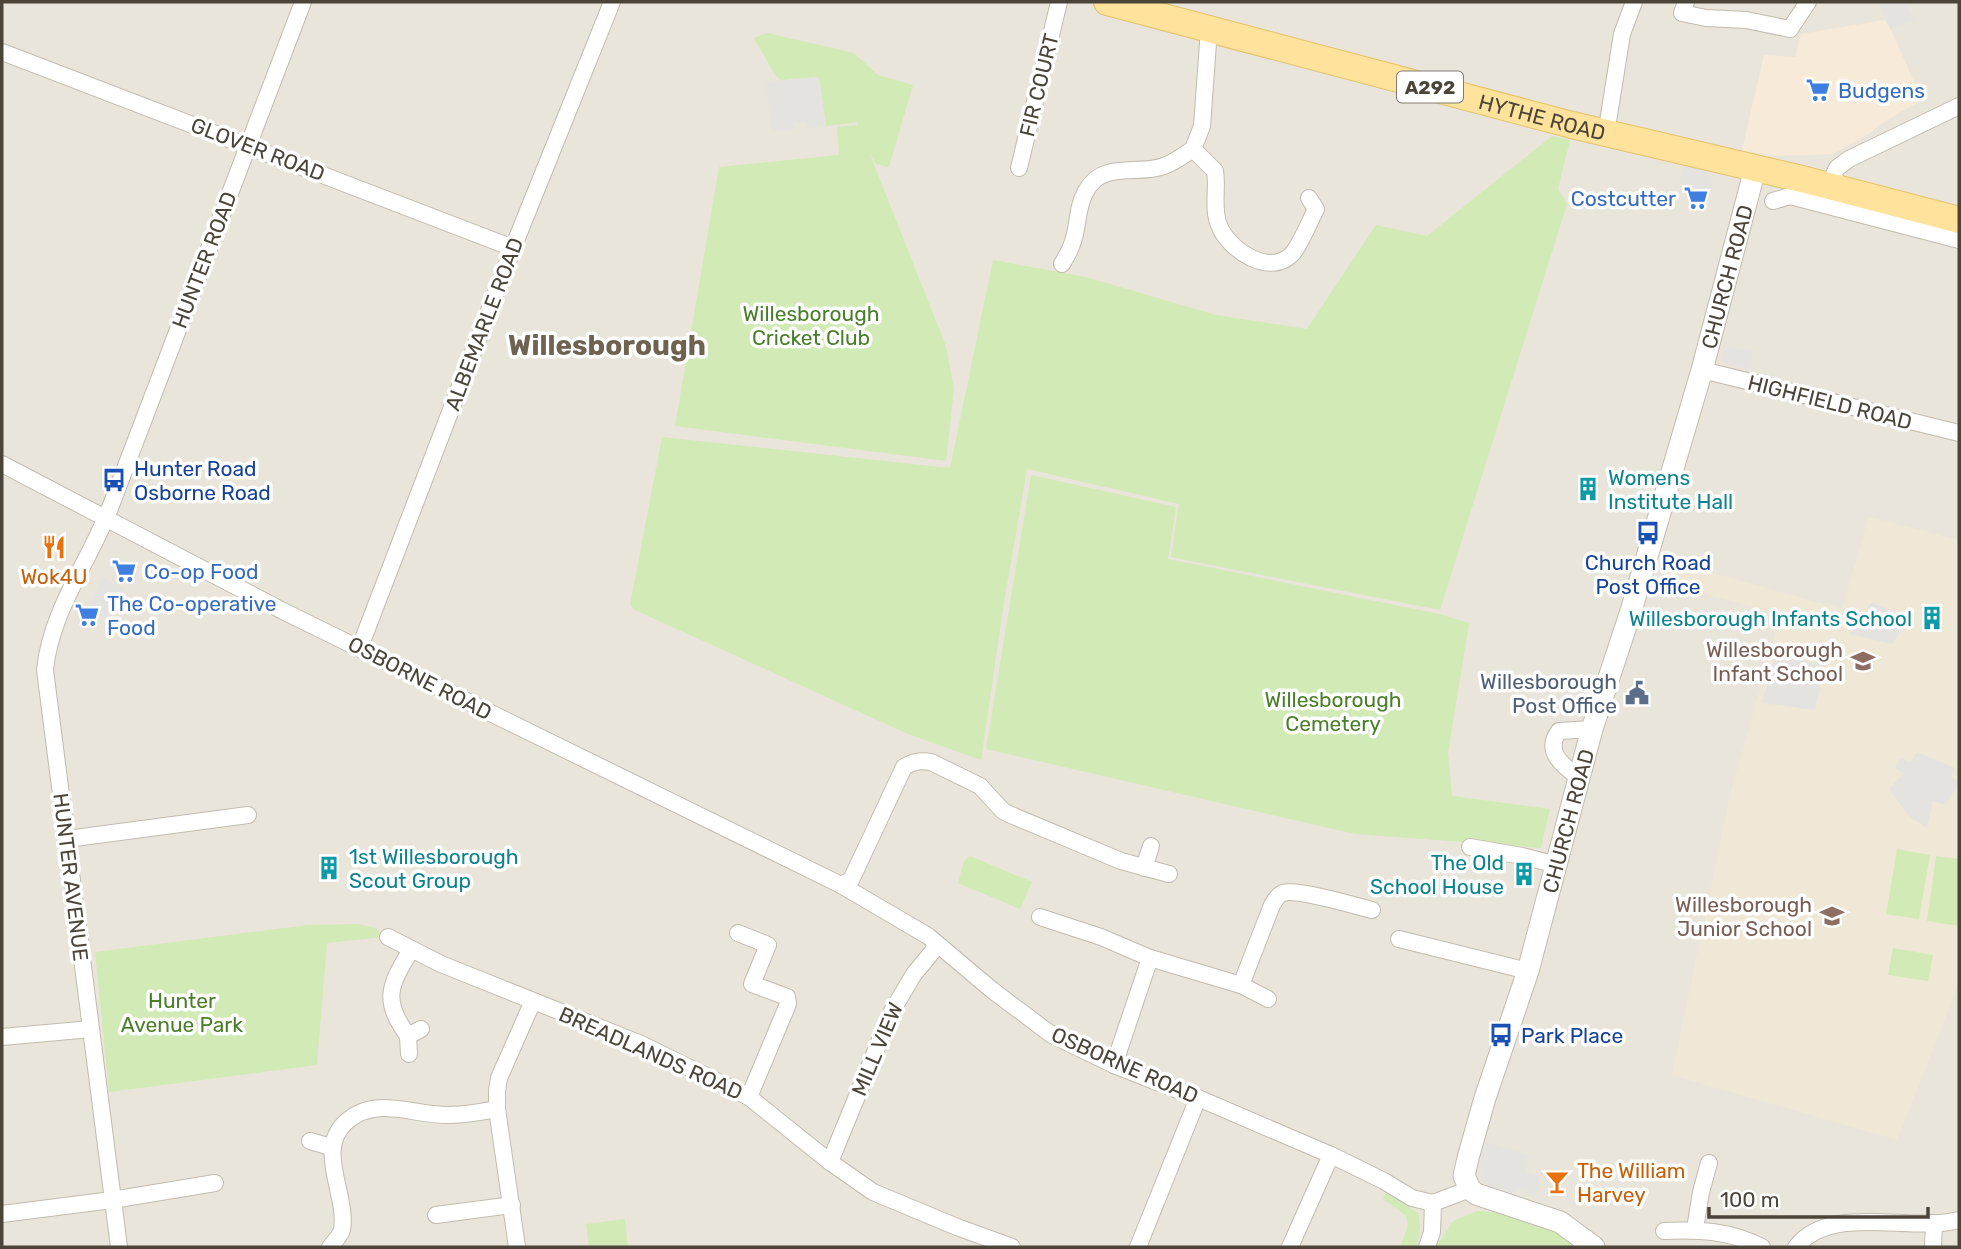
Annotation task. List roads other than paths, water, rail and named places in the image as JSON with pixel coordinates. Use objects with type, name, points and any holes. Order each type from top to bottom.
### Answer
[{"type":"main road","name":"HYTHE ROAD","points":[[1107,2],[1606,134],[1828,186],[1895,213],[1959,220]]},
{"type":"street","name":"HUNTER ROAD","points":[[106,518],[303,2]]},
{"type":"street","name":"ALBEMARLE ROAD","points":[[360,647],[513,248],[612,2]]},
{"type":"street","name":"FIR COURT","points":[[1019,168],[1059,2]]},
{"type":"street","points":[[1606,134],[1622,34],[1634,2]]},
{"type":"street","points":[[1686,2],[1682,13],[1706,18],[1746,20],[1790,29],[1808,2]]},
{"type":"street","points":[[1062,264],[1073,243],[1081,201],[1087,188],[1096,179],[1110,171],[1164,166],[1193,149],[1202,126],[1209,29]]},
{"type":"street","name":"GLOVER ROAD","points":[[2,52],[513,248]]},
{"type":"street","points":[[1828,186],[1836,168],[1849,159],[1959,106]]},
{"type":"street","points":[[1193,149],[1215,171],[1219,228],[1242,252],[1260,262],[1269,264],[1293,253],[1319,205]]},
{"type":"street","name":"CHURCH ROAD","points":[[1469,1189],[1464,1176],[1468,1158],[1485,1098],[1528,971],[1578,777],[1631,611],[1702,370],[1755,169]]},
{"type":"street","name":"HYTHE ROAD","points":[[1773,201],[1790,195],[1895,213],[1959,240]]},
{"type":"street","name":"HIGHFIELD ROAD","points":[[1702,370],[1959,433]]},
{"type":"street","name":"OSBORNE ROAD","points":[[2,464],[283,611],[841,885],[913,926],[1042,1028],[1114,1065],[1331,1154],[1412,1198],[1433,1203]]},
{"type":"street","name":"HUNTER AVENUE","points":[[106,518],[57,620],[46,656],[45,670],[118,1247]]},
{"type":"street","points":[[1578,777],[1562,766],[1554,752],[1554,738],[1559,731],[1592,729]]},
{"type":"street","points":[[841,885],[851,880],[904,767],[909,763],[923,761],[931,762],[979,786],[1010,815],[1121,861],[1169,874]]},
{"type":"street","points":[[66,839],[248,815]]},
{"type":"street","points":[[1144,868],[1151,846]]},
{"type":"street","points":[[1470,848],[1522,856],[1556,865]]},
{"type":"street","points":[[1241,985],[1272,905],[1279,894],[1301,894],[1372,910]]},
{"type":"street","points":[[1040,917],[1101,937],[1150,958],[1241,985],[1268,999]]},
{"type":"street","points":[[738,933],[768,945],[752,984],[787,998],[789,1004],[749,1097]]},
{"type":"street","name":"BREADLANDS ROAD","points":[[388,937],[411,950],[641,1044],[749,1097],[830,1162],[873,1192],[1012,1247]]},
{"type":"street","points":[[1399,939],[1528,971]]},
{"type":"street","name":"MILL VIEW","points":[[830,1162],[892,1011],[936,943]]},
{"type":"street","points":[[409,1054],[415,1032],[396,1018],[391,990],[397,972],[411,950]]},
{"type":"street","points":[[1114,1065],[1150,958]]},
{"type":"street","points":[[517,1247],[497,1109],[497,1091],[499,1078],[533,1001]]},
{"type":"street","points":[[2,1037],[91,1029]]},
{"type":"street","points":[[1138,1247],[1198,1098]]},
{"type":"street","points":[[330,1247],[342,1231],[341,1207],[331,1147],[336,1133],[346,1121],[366,1108],[378,1106],[419,1114],[448,1116],[497,1109]]},
{"type":"street","points":[[310,1141],[331,1147]]},
{"type":"street","points":[[1290,1247],[1331,1154]]},
{"type":"street","points":[[1695,1229],[1709,1163]]},
{"type":"street","points":[[2,1214],[215,1183]]},
{"type":"street","points":[[1427,1247],[1432,1232],[1433,1203],[1469,1189],[1476,1194],[1560,1222],[1594,1247]]},
{"type":"street","points":[[436,1215],[512,1205]]},
{"type":"street","points":[[1796,1247],[1810,1234],[1831,1224],[1934,1223],[1959,1220]]},
{"type":"street","points":[[1933,1247],[1934,1223]]},
{"type":"street","points":[[1664,1231],[1695,1229],[1727,1234],[1762,1247]]},
{"type":"place","name":"Budgens","points":[[1818,90]]},
{"type":"place","name":"Costcutter","points":[[1696,198]]},
{"type":"place","name":"Hunter Road Osborne Road","points":[[114,480]]},
{"type":"place","name":"Womens Institute Hall","points":[[1588,489]]},
{"type":"place","name":"Church Road Post Office","points":[[1648,533]]},
{"type":"place","name":"Wok4U","points":[[54,547]]},
{"type":"place","name":"Co-op Food","points":[[124,571]]},
{"type":"place","name":"The Co-operative Food","points":[[87,615]]},
{"type":"place","name":"Willesborough Infants School","points":[[1932,618]]},
{"type":"place","name":"Willesborough Infant School","points":[[1863,661]]},
{"type":"place","name":"Willesborough Post Office","points":[[1637,693]]},
{"type":"place","name":"1st Willesborough Scout Group","points":[[329,868]]},
{"type":"place","name":"The Old School House","points":[[1524,874]]},
{"type":"place","name":"Willesborough Junior School","points":[[1832,916]]},
{"type":"place","name":"Park Place","points":[[1501,1035]]},
{"type":"place","name":"The William Harvey","points":[[1557,1182]]},
{"type":"district","name":"Willesborough","points":[[607,345]]},
{"type":"park label","name":"Willesborough Cricket Club","points":[[811,325]]},
{"type":"park label","name":"Willesborough Cemetery","points":[[1333,711]]},
{"type":"park label","name":"Hunter Avenue Park","points":[[182,1012]]}]
